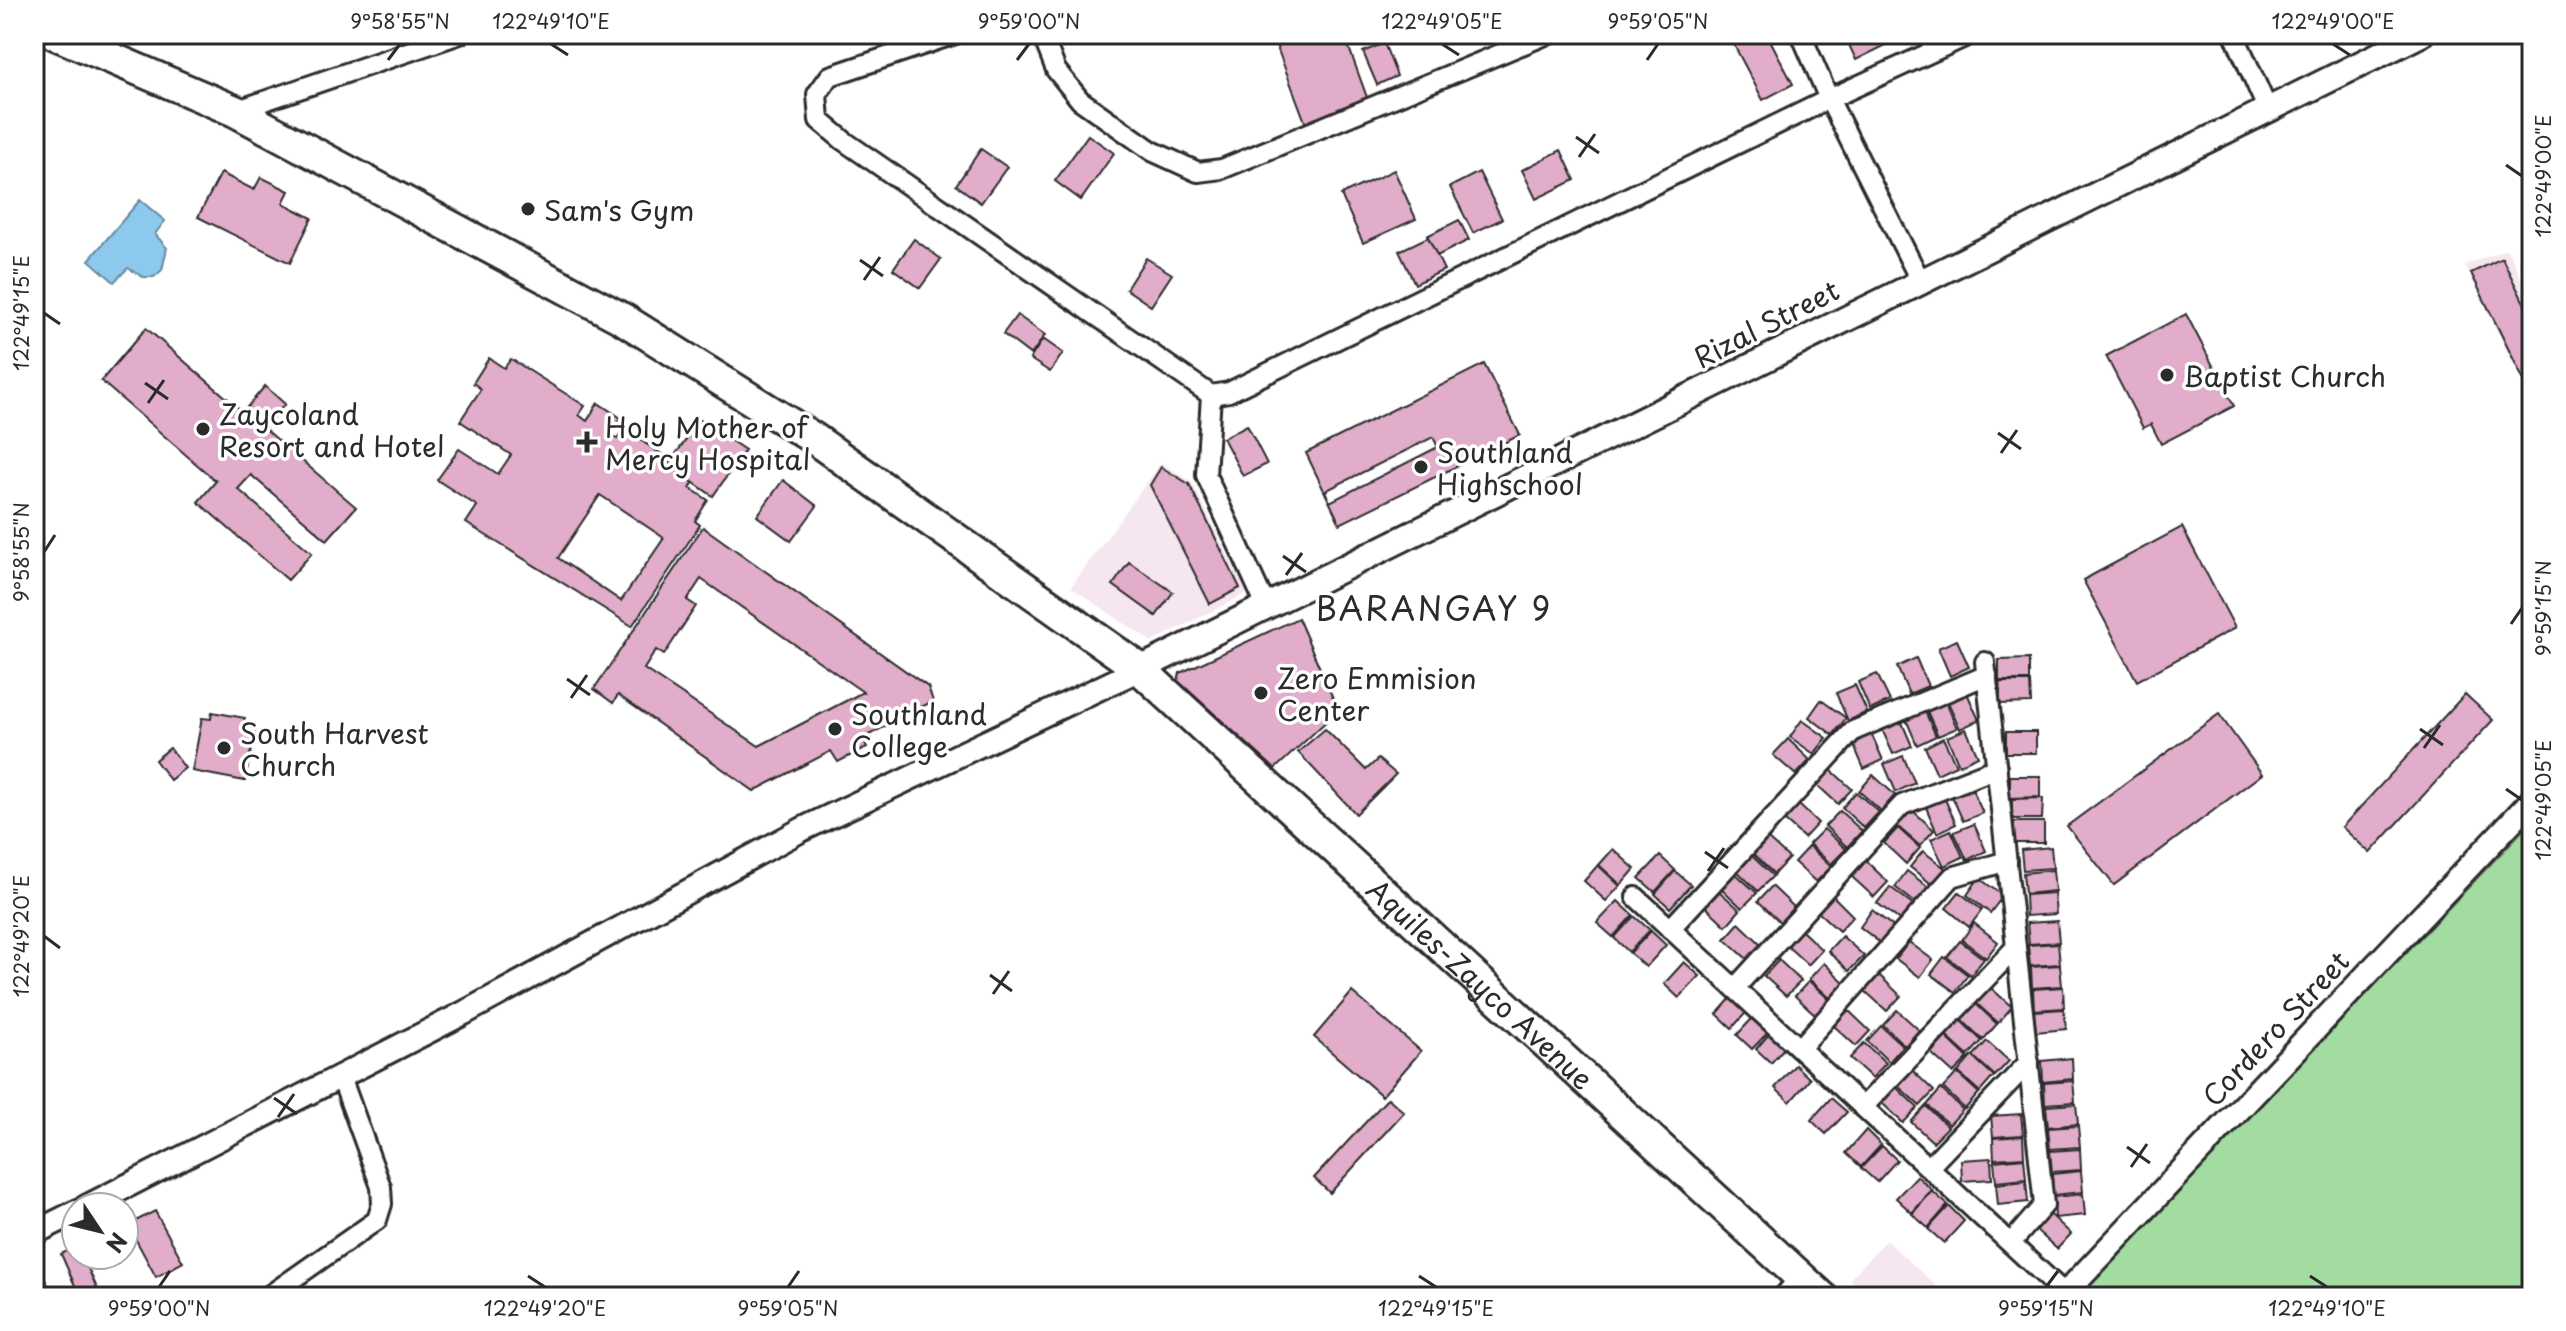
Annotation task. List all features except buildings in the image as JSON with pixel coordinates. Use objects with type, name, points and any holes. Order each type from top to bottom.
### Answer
[{"type":"highway","name":"Aquiles-Zayco Avenue","points":[[55,34],[235,111],[623,319],[813,438],[1140,669],[1802,1290]]},
{"type":"main road","name":"Rizal Street","points":[[1140,669],[2421,34]]},
{"type":"street","points":[[235,111],[460,34]]},
{"type":"street","points":[[955,34],[830,76],[817,94],[819,120],[857,151],[1211,395],[1229,392],[1829,99],[1971,34]]},
{"type":"street","points":[[1042,34],[1056,70],[1080,100],[1152,151],[1198,172],[1222,169],[1548,34]]},
{"type":"street","points":[[1801,34],[1829,99],[1920,280]]},
{"type":"street","points":[[2234,34],[2267,108]]},
{"type":"street","points":[[1211,395],[1206,475],[1266,606]]},
{"type":"street","points":[[1670,929],[1853,731],[1986,668],[2044,1205],[2011,1243]]},
{"type":"street","points":[[117,1191],[341,1077],[803,829],[1140,669]]},
{"type":"street","points":[[1735,988],[1902,805],[1997,768]]},
{"type":"street","name":"Cordero Street","points":[[2064,1295],[2532,800]]},
{"type":"street","points":[[1800,1048],[1952,877],[2007,861]]},
{"type":"street","points":[[1636,897],[2064,1295]]},
{"type":"street","points":[[1863,1107],[2016,947]]},
{"type":"street","points":[[1929,1167],[2029,1062]]},
{"type":"street","points":[[267,1297],[377,1220],[382,1204],[381,1187],[341,1077]]},
{"type":"street","points":[[34,1233],[60,1220]]},
{"type":"shaded area","points":[[2507,249],[2532,301],[2532,401],[2465,265]]},
{"type":"shaded area","points":[[1161,463],[1191,481],[1247,593],[1152,642],[1071,587]]},
{"type":"shaded area","points":[[1886,1240],[1948,1297],[1870,1297],[1850,1279]]},
{"type":"green space","points":[[2532,821],[2532,1297],[2077,1297]]},
{"type":"water","points":[[140,200],[165,221],[155,234],[167,248],[162,270],[154,277],[143,277],[128,268],[114,282],[89,260]]},
{"type":"place","name":"Sam's Gym","points":[[528,209]]},
{"type":"place","name":"Baptist Church","points":[[2167,375]]},
{"type":"place","name":"Zaycoland Resort and Hotel","points":[[203,429]]},
{"type":"place","name":"Holy Mother of Mercy Hospital","points":[[587,442]]},
{"type":"place","name":"Southland Highschool","points":[[1421,467]]},
{"type":"place","name":"Zero Emmision Center","points":[[1261,693]]},
{"type":"place","name":"Southland College","points":[[835,729]]},
{"type":"place","name":"South Harvest Church","points":[[224,748]]},
{"type":"district","name":"BARANGAY 9","points":[[1434,608]]}]
